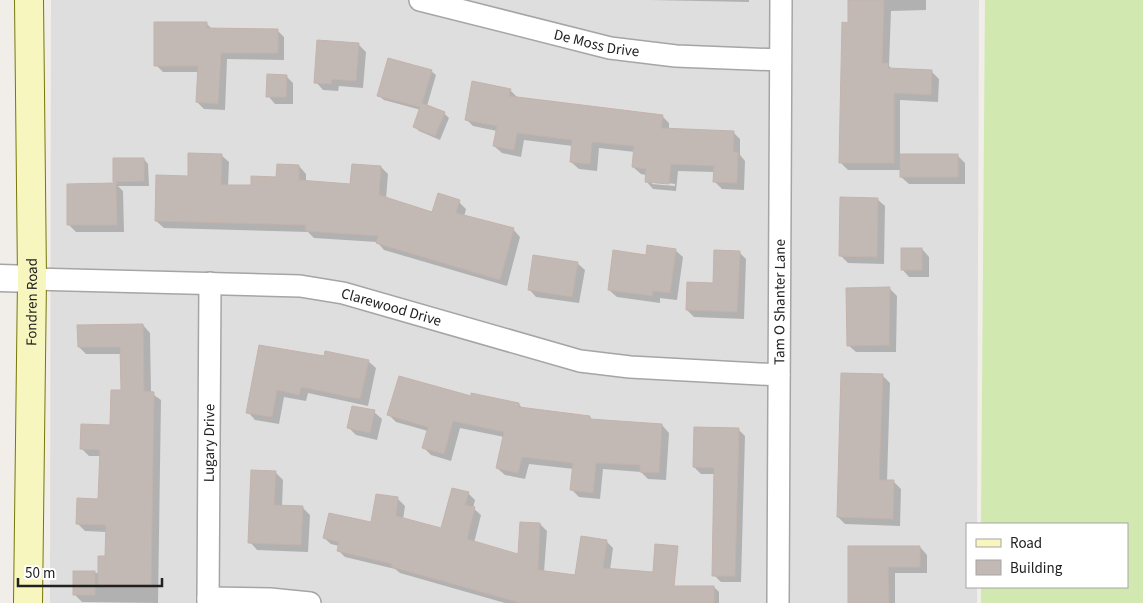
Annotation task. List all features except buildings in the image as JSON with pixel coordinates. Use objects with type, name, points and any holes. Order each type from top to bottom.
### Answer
[{"type":"main road","name":"Fondren Road","points":[[28,603],[32,279],[29,0]]},
{"type":"street","name":"De Moss Drive","points":[[420,0],[610,48],[676,56],[780,60]]},
{"type":"street","name":"Tam O Shanter Lane","points":[[778,603],[780,0]]},
{"type":"street","name":"Clarewood Drive","points":[[0,278],[300,286],[344,293],[580,361],[630,367],[779,375]]},
{"type":"street","name":"Lugary Drive","points":[[208,600],[210,283]]},
{"type":"street","points":[[208,600],[270,599],[310,603]]},
{"type":"shaded area","points":[[51,0],[979,0],[977,523],[966,523],[966,588],[977,588],[977,603],[50,603]]},
{"type":"green space","points":[[985,0],[1143,0],[1143,603],[981,603],[981,588],[1128,588],[1128,523],[981,523]]}]
